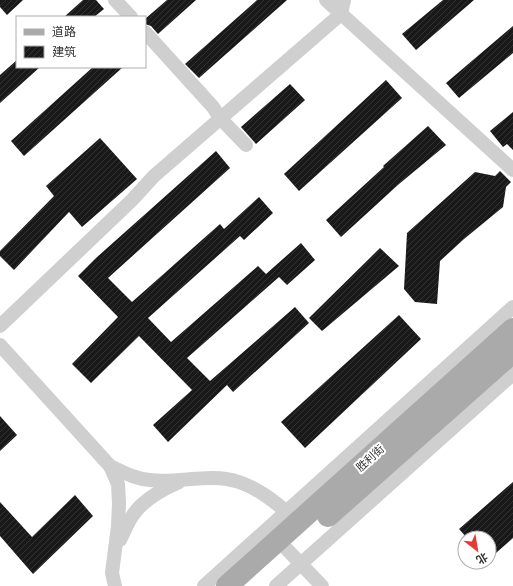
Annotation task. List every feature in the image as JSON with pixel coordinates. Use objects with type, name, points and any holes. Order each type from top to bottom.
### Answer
[{"type":"main road","name":"胜利街","points":[[289,551],[292,517],[513,329]]},
{"type":"main road","name":"胜利街","points":[[250,586],[513,352]]},
{"type":"main road","name":"胜利街","points":[[227,586],[289,551]]},
{"type":"street","points":[[115,0],[130,16]]},
{"type":"street","points":[[326,0],[513,170]]},
{"type":"street","points":[[0,326],[132,200],[154,176],[341,14],[344,0]]},
{"type":"street","points":[[146,33],[213,107],[220,118],[246,145]]},
{"type":"street","points":[[204,586],[292,517],[513,307]]},
{"type":"street","points":[[0,345],[110,466],[118,484],[119,503],[118,526],[112,573],[115,586]]},
{"type":"street","points":[[276,586],[289,551],[513,374]]},
{"type":"street","points":[[110,466],[130,476],[150,480],[220,478],[237,481],[251,486],[274,501],[292,517]]},
{"type":"street","points":[[114,554],[133,514],[150,498],[164,489],[184,480]]},
{"type":"street","points":[[289,551],[322,586]]},
{"type":"building","points":[[0,0],[23,0],[7,15],[0,7]]},
{"type":"building","points":[[83,0],[96,0],[104,9],[95,16],[65,16]]},
{"type":"building","points":[[167,0],[196,0],[158,34],[151,26],[146,24],[146,18]]},
{"type":"building","points":[[257,0],[287,0],[199,78],[185,64]]},
{"type":"building","points":[[443,0],[474,0],[416,50],[402,34]]},
{"type":"building","points":[[513,26],[513,53],[459,98],[446,83]]},
{"type":"building","points":[[16,61],[16,68],[39,68],[0,103],[0,75]]},
{"type":"building","points":[[92,68],[122,68],[24,156],[11,141]]},
{"type":"building","points":[[386,80],[402,98],[299,191],[284,174]]},
{"type":"building","points":[[290,84],[305,100],[256,144],[241,127]]},
{"type":"building","points":[[513,112],[513,150],[507,144],[503,147],[490,131]]},
{"type":"building","points":[[428,126],[446,145],[399,184],[341,237],[326,220]]},
{"type":"building","points":[[100,138],[137,179],[82,227],[69,212],[14,270],[0,256],[0,251],[54,196],[46,186]]},
{"type":"building","points":[[216,151],[230,168],[108,278],[132,302],[220,224],[224,229],[259,197],[273,213],[244,240],[240,236],[148,318],[171,342],[258,266],[266,274],[301,243],[315,260],[287,285],[279,277],[187,358],[210,381],[295,307],[309,323],[233,392],[227,385],[168,442],[153,425],[192,390],[139,336],[91,383],[72,364],[118,317],[78,276],[96,258]]},
{"type":"building","points":[[500,171],[511,182],[506,187],[503,207],[440,261],[437,304],[415,302],[404,289],[407,233],[475,172],[495,176]]},
{"type":"building","points":[[380,248],[399,266],[322,331],[309,318]]},
{"type":"building","points":[[399,315],[421,339],[305,448],[281,422]]},
{"type":"building","points":[[0,416],[17,435],[0,451]]},
{"type":"building","points":[[513,482],[513,538],[497,552],[497,530],[459,529]]},
{"type":"building","points":[[75,495],[93,516],[33,574],[0,536],[0,502],[32,537]]}]
